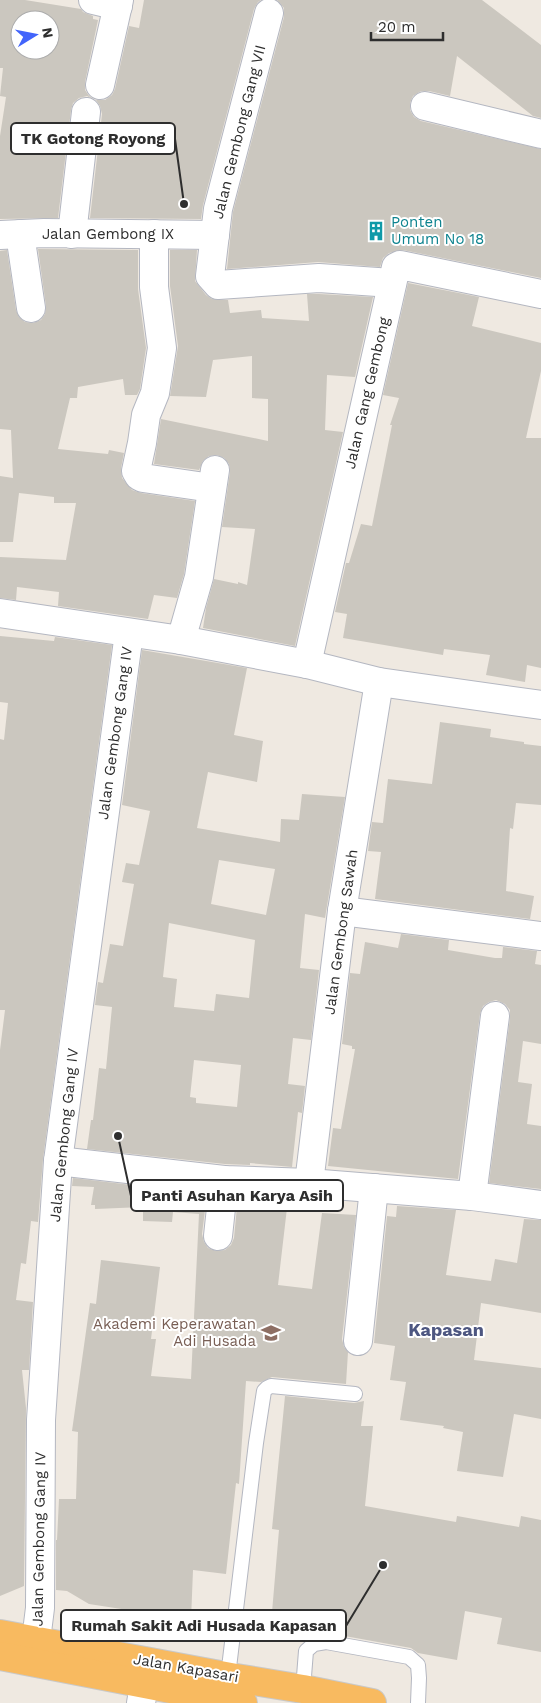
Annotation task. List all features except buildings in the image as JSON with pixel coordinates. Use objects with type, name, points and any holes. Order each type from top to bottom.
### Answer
[{"type":"highway","name":"Jalan Kapasari","points":[[0,1634],[228,1676],[302,1696],[372,1703]]},
{"type":"highway","name":"Jalan Kapasari","points":[[0,1656],[143,1694],[243,1703]]},
{"type":"street","points":[[100,85],[110,2]]},
{"type":"street","name":"Jalan Gembong Gang VII","points":[[268,13],[218,209],[209,272],[212,280],[218,285],[319,278],[392,283]]},
{"type":"street","points":[[425,106],[541,134]]},
{"type":"street","points":[[72,234],[86,112]]},
{"type":"street","points":[[154,234],[154,287],[162,348],[155,393],[146,415],[136,471],[143,478],[213,479],[199,577],[181,640]]},
{"type":"street","points":[[10,235],[31,308]]},
{"type":"street","name":"Jalan Gembong IX","points":[[10,235],[215,235]]},
{"type":"street","name":"Jalan Gang Gembong","points":[[307,664],[396,267],[400,265],[541,294]]},
{"type":"street","points":[[0,613],[181,640],[307,664],[379,682],[541,705]]},
{"type":"street","name":"Jalan Gembong Gang IV","points":[[36,1640],[40,1608],[41,1420],[58,1161],[129,633]]},
{"type":"street","name":"Jalan Gembong Sawah","points":[[309,1183],[342,911],[379,682]]},
{"type":"street","points":[[342,911],[541,936]]},
{"type":"street","points":[[472,1196],[495,1016]]},
{"type":"street","points":[[58,1161],[224,1180],[309,1183],[374,1188],[472,1196],[541,1205]]},
{"type":"street","points":[[218,1236],[224,1180]]},
{"type":"street","points":[[358,1341],[374,1188]]},
{"type":"lane","points":[[228,1676],[264,1391],[271,1386],[354,1394]]},
{"type":"lane","points":[[302,1696],[306,1651],[314,1644],[326,1642],[409,1657],[418,1665],[418,1703]]},
{"type":"place","name":"TK Gotong Royong","points":[[184,204]]},
{"type":"place","name":"Ponten Umum No 18","points":[[376,231]]},
{"type":"place","name":"Panti Asuhan Karya Asih","points":[[118,1136]]},
{"type":"place","name":"Akademi Keperawatan Adi Husada","points":[[271,1333]]},
{"type":"place","name":"Rumah Sakit Adi Husada Kapasan","points":[[383,1565]]},
{"type":"district","name":"Kapasan","points":[[446,1329]]}]
